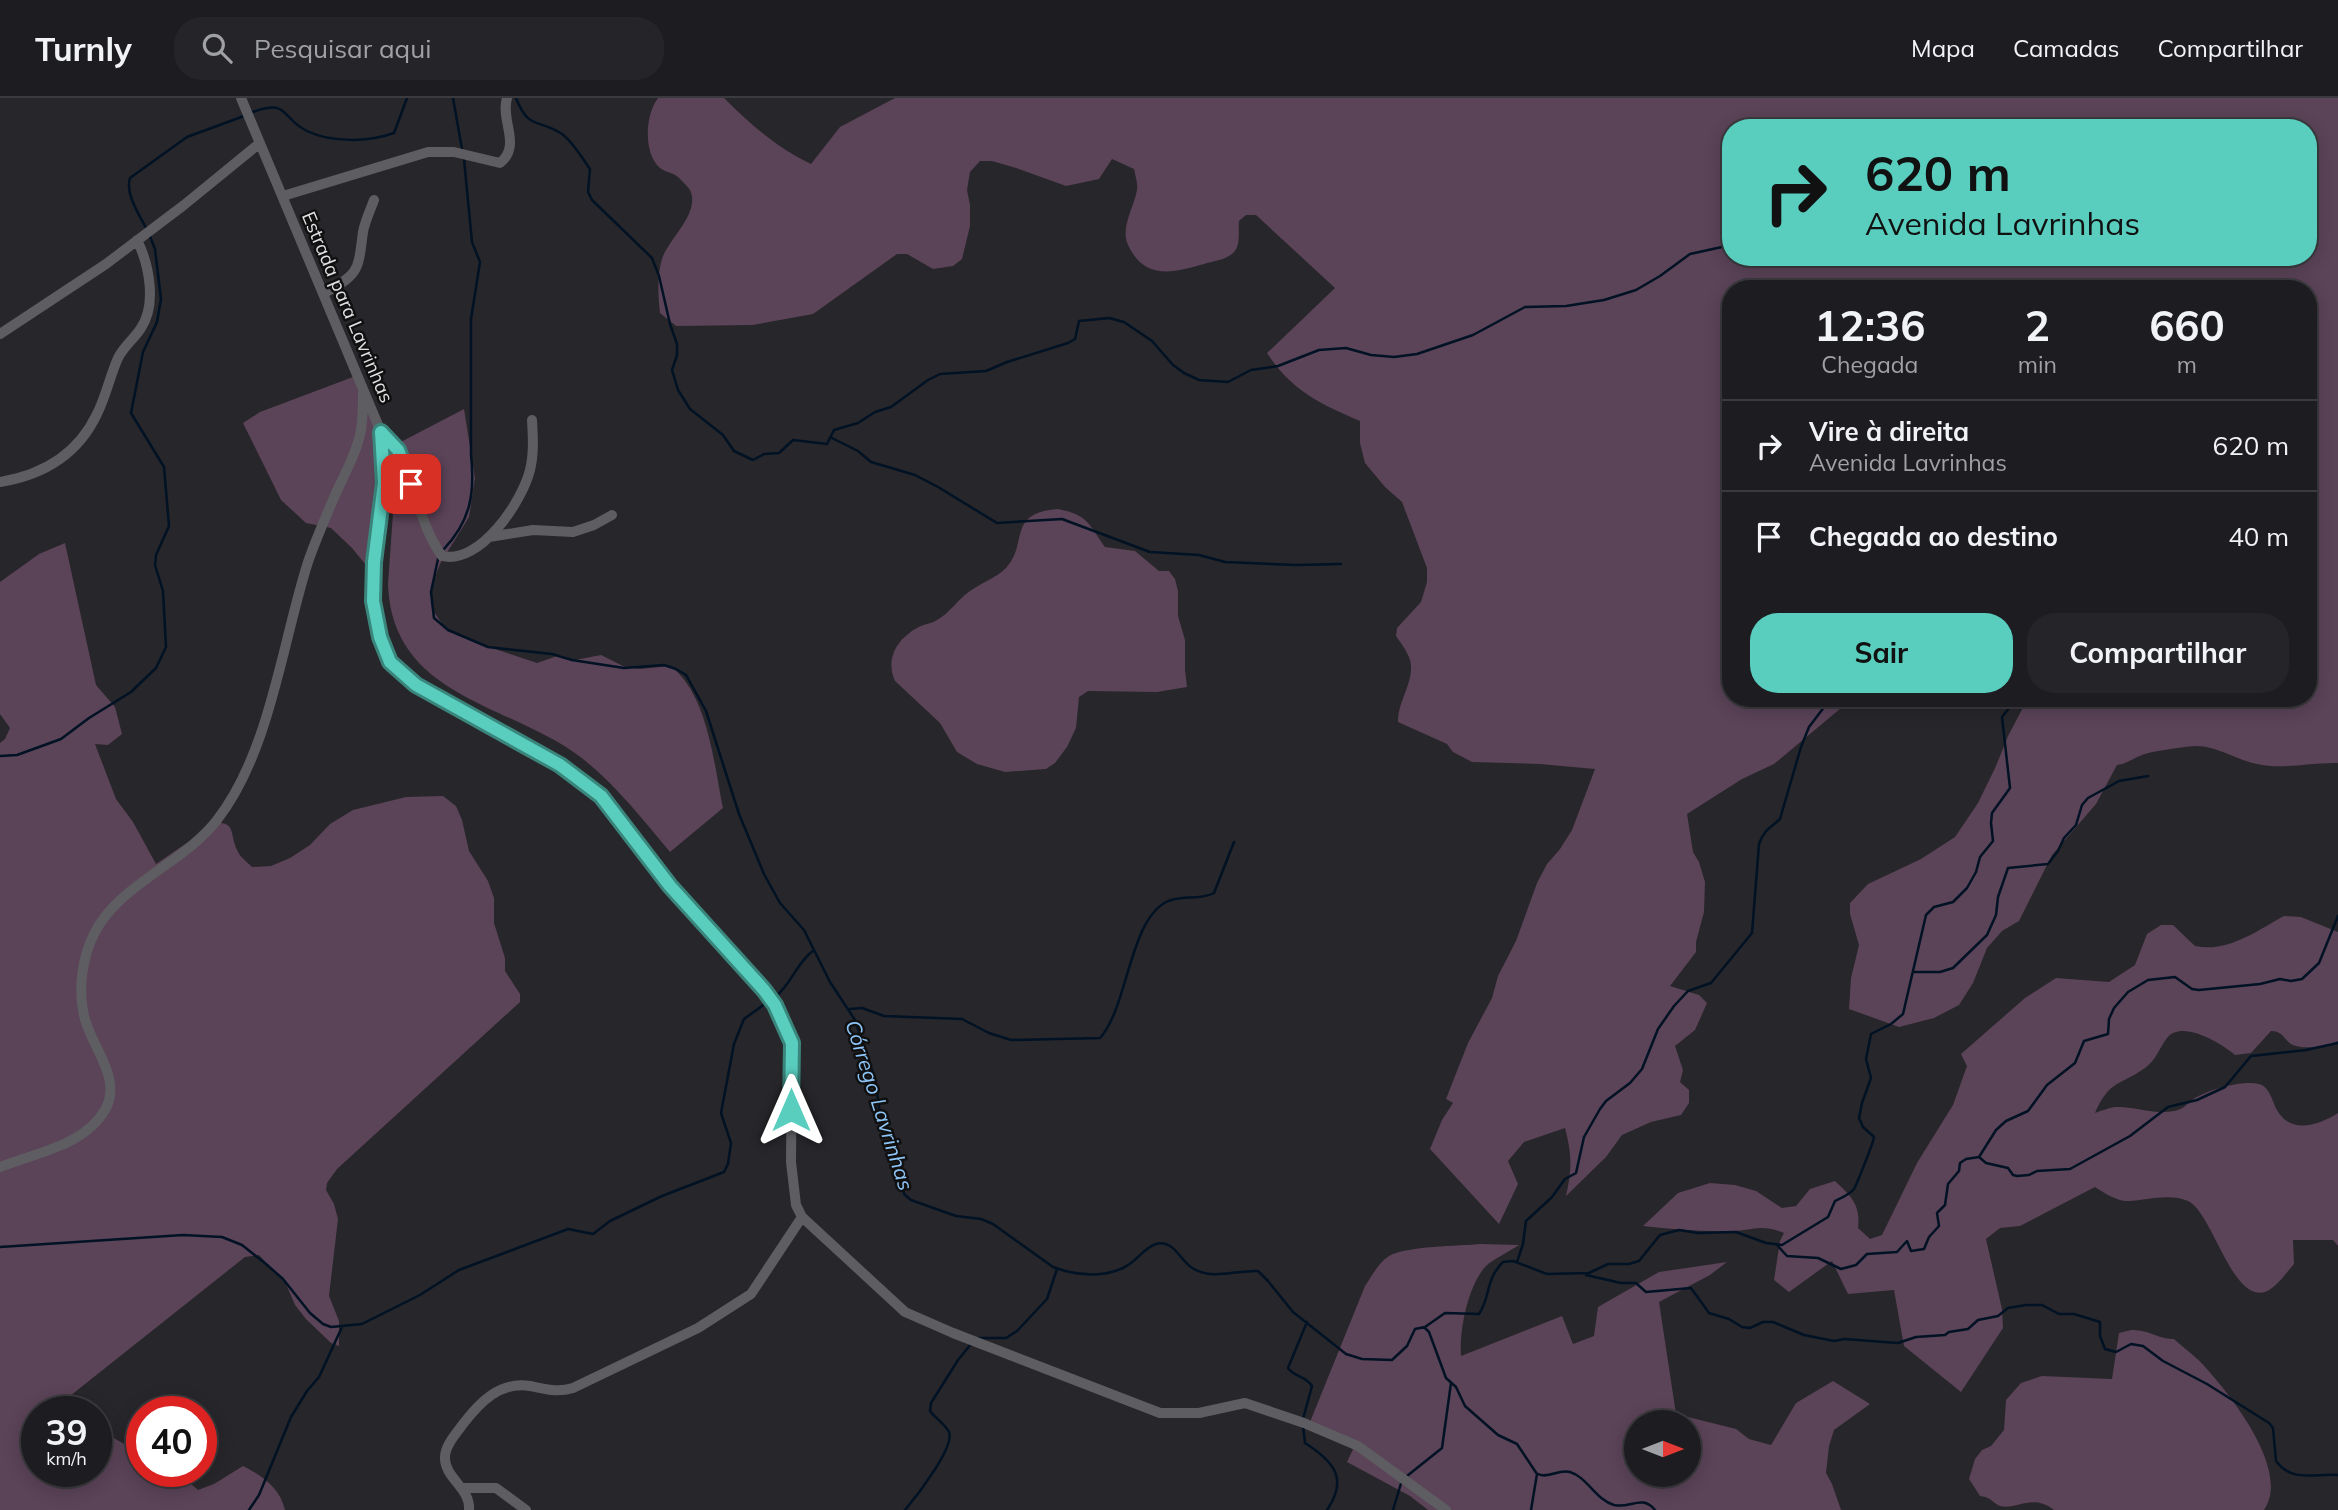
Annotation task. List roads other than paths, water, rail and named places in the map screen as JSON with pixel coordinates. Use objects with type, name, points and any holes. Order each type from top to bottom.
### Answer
[{"type":"street","name":"Estrada para Lavrinhas","points":[[241,98],[381,432],[384,483],[374,562],[373,601],[380,637],[390,662],[416,685],[560,765],[601,796],[670,886],[764,990],[775,1005],[792,1043],[791,1162],[796,1205],[802,1217]]},
{"type":"street","points":[[283,196],[428,152],[471,154],[496,163],[502,162],[511,146],[505,116],[507,98]]},
{"type":"street","points":[[0,334],[93,273],[260,143]]},
{"type":"street","points":[[324,293],[346,281],[358,266],[365,225],[374,200]]},
{"type":"street","points":[[0,482],[47,469],[69,451],[90,427],[120,354],[147,317],[150,296],[148,274],[145,257],[137,240]]},
{"type":"street","points":[[0,1167],[61,1146],[78,1136],[104,1112],[110,1098],[109,1076],[84,1016],[81,991],[88,947],[96,930],[128,894],[186,851],[211,827],[229,804],[248,767],[263,725],[314,544],[354,454],[360,432],[363,387]]},
{"type":"street","points":[[381,432],[398,450],[429,534],[442,556],[454,557],[489,537],[510,511],[530,471],[533,455],[532,420]]},
{"type":"street","points":[[489,537],[533,530],[573,532],[612,515]]},
{"type":"street","points":[[468,1510],[469,1501],[447,1467],[445,1454],[457,1433],[482,1402],[499,1390],[509,1387],[529,1386],[552,1391],[573,1388],[698,1328],[751,1294],[802,1217],[905,1312],[1160,1413],[1199,1413],[1245,1403],[1304,1423],[1358,1446],[1446,1510]]},
{"type":"street","points":[[462,1488],[496,1488],[526,1510]]},
{"type":"waterway","points":[[250,113],[278,108],[298,126],[317,135],[339,139],[373,138],[394,133],[407,98]]},
{"type":"waterway","name":"Córrego Lavrinhas","points":[[453,98],[462,149]]},
{"type":"waterway","points":[[516,98],[530,120],[554,129],[570,141],[590,169],[588,192],[592,200],[652,258],[677,344],[672,370],[678,390],[690,409],[723,435],[734,451],[753,460],[764,454],[779,453],[793,440],[827,444],[834,430],[858,423],[875,412],[891,407],[940,374],[986,371],[1068,343],[1075,339],[1079,321],[1109,318],[1124,322],[1152,341],[1173,365],[1184,373],[1199,380],[1228,382],[1251,370],[1278,366],[1319,350],[1346,348],[1371,355],[1394,357],[1417,354],[1473,335],[1525,307],[1566,306],[1604,300],[1636,290],[1690,254],[1722,247]]},
{"type":"waterway","points":[[146,228],[129,191],[130,178],[187,137],[244,116]]},
{"type":"waterway","name":"Córrego Lavrinhas","points":[[443,550],[465,517],[472,481],[471,319],[480,262],[472,242],[464,159]]},
{"type":"waterway","points":[[0,756],[17,755],[61,739],[131,692],[156,668],[166,647],[163,591],[155,565],[156,555],[169,526],[164,467],[131,413],[143,352],[157,322],[161,299],[155,249],[149,234]]},
{"type":"waterway","points":[[830,437],[858,451],[871,462],[915,475],[997,523],[1062,519],[1150,552],[1199,555],[1225,562],[1341,564]]},
{"type":"waterway","name":"Córrego Lavrinhas","points":[[438,559],[431,592],[434,618],[448,630],[488,647],[552,654],[624,668],[664,665],[686,675],[706,711],[739,814],[764,874],[780,903],[804,930],[830,982],[855,1020],[875,1079],[880,1114],[901,1164],[904,1194],[911,1200],[956,1216],[981,1219],[993,1224],[1053,1267],[1072,1272],[1113,1272],[1131,1263],[1152,1245],[1163,1243],[1173,1248],[1189,1266],[1201,1272],[1217,1274],[1258,1271],[1293,1312],[1346,1354],[1362,1359],[1392,1360],[1407,1346],[1415,1329],[1425,1327],[1445,1313],[1479,1314],[1493,1275],[1503,1262],[1513,1261],[1547,1274],[1589,1273],[1608,1264],[1639,1261],[1660,1235],[1679,1230],[1698,1233],[1736,1232],[1766,1243],[1782,1245],[1828,1217],[1835,1201],[1854,1189],[1874,1137],[1863,1127],[1859,1118],[1871,1078],[1866,1059],[1871,1034],[1891,1024],[1903,1014],[1926,915],[1934,907],[1953,902],[1967,888],[1976,872],[1980,857],[1993,841],[1992,813],[2010,788],[2002,717],[2010,707]]},
{"type":"waterway","points":[[1517,1262],[1526,1221],[1552,1197],[1565,1179],[1576,1173],[1584,1137],[1600,1109],[1642,1069],[1658,1029],[1674,1006],[1688,991],[1711,983],[1752,933],[1759,844],[1765,832],[1780,819],[1801,747],[1809,727],[1824,707]]},
{"type":"waterway","points":[[1913,972],[1940,972],[1953,968],[1987,935],[1996,915],[1998,897],[2008,868],[2048,864],[2064,838],[2076,825],[2082,805],[2088,798],[2119,781],[2148,776]]},
{"type":"waterway","points":[[850,1009],[862,1008],[884,1016],[962,1019],[989,1033],[1011,1040],[1100,1038],[1117,1006],[1144,927],[1154,912],[1172,900],[1214,893],[1234,842]]},
{"type":"waterway","points":[[1979,1157],[1996,1130],[2006,1121],[2028,1111],[2047,1085],[2075,1063],[2084,1041],[2108,1034],[2109,1019],[2114,1008],[2128,992],[2148,980],[2175,977],[2192,989],[2199,990],[2260,984],[2280,979],[2302,979],[2319,963],[2338,916]]},
{"type":"waterway","points":[[774,998],[814,950]]},
{"type":"waterway","points":[[0,1247],[183,1235],[222,1237],[242,1245],[266,1264],[323,1324],[331,1327],[362,1324],[420,1295],[459,1270],[568,1229],[593,1234],[610,1221],[662,1196],[724,1172],[731,1143],[721,1113],[734,1044],[744,1019],[769,1001]]},
{"type":"waterway","points":[[1777,1245],[1787,1256],[1818,1258],[1841,1269],[1856,1265],[1867,1254],[1897,1252],[1907,1241],[1911,1251],[1924,1249],[1929,1237],[1939,1226],[1937,1213],[1945,1205],[1948,1184],[1959,1171],[1960,1163],[1966,1159],[1979,1157],[1986,1163],[2008,1168],[2017,1176],[2037,1171],[2070,1169],[2130,1136],[2168,1107],[2197,1100],[2225,1087],[2251,1056],[2306,1050],[2338,1043]]},
{"type":"waterway","points":[[979,1338],[1006,1338],[1017,1331],[1047,1299],[1057,1269]]},
{"type":"waterway","points":[[1586,1275],[1621,1283],[1636,1283],[1646,1292],[1691,1288],[1709,1313],[1729,1319],[1742,1327],[1750,1328],[1763,1322],[1773,1322],[1804,1335],[1834,1341],[1844,1339],[1898,1343],[1916,1337],[1945,1335],[1968,1329],[1978,1320],[1998,1316],[2008,1308],[2042,1305],[2059,1314],[2074,1314],[2100,1322],[2100,1336],[2105,1349],[2116,1352],[2131,1344],[2143,1346],[2163,1361],[2207,1384],[2269,1423],[2273,1428],[2276,1461],[2282,1468],[2304,1476],[2338,1475]]},
{"type":"waterway","points":[[1303,1419],[1312,1386],[1288,1368],[1307,1322]]},
{"type":"waterway","points":[[249,1510],[259,1495],[291,1417],[319,1377],[342,1327]]},
{"type":"waterway","name":"Córrego Lavrinhas","points":[[1425,1328],[1429,1332],[1446,1378],[1456,1387],[1465,1406],[1498,1435],[1517,1444],[1537,1474]]},
{"type":"waterway","points":[[905,1510],[946,1449],[949,1432],[930,1411],[931,1403],[971,1344]]},
{"type":"waterway","points":[[1407,1476],[1442,1448],[1451,1383]]},
{"type":"waterway","points":[[1303,1426],[1305,1443],[1335,1471],[1337,1489],[1327,1510]]},
{"type":"waterway","name":"Córrego Lavrinhas","points":[[1538,1474],[1570,1472],[1614,1505],[1641,1502],[1655,1510]]},
{"type":"waterway","points":[[1531,1510],[1537,1474]]},
{"type":"waterway","points":[[1393,1510],[1402,1480]]}]
